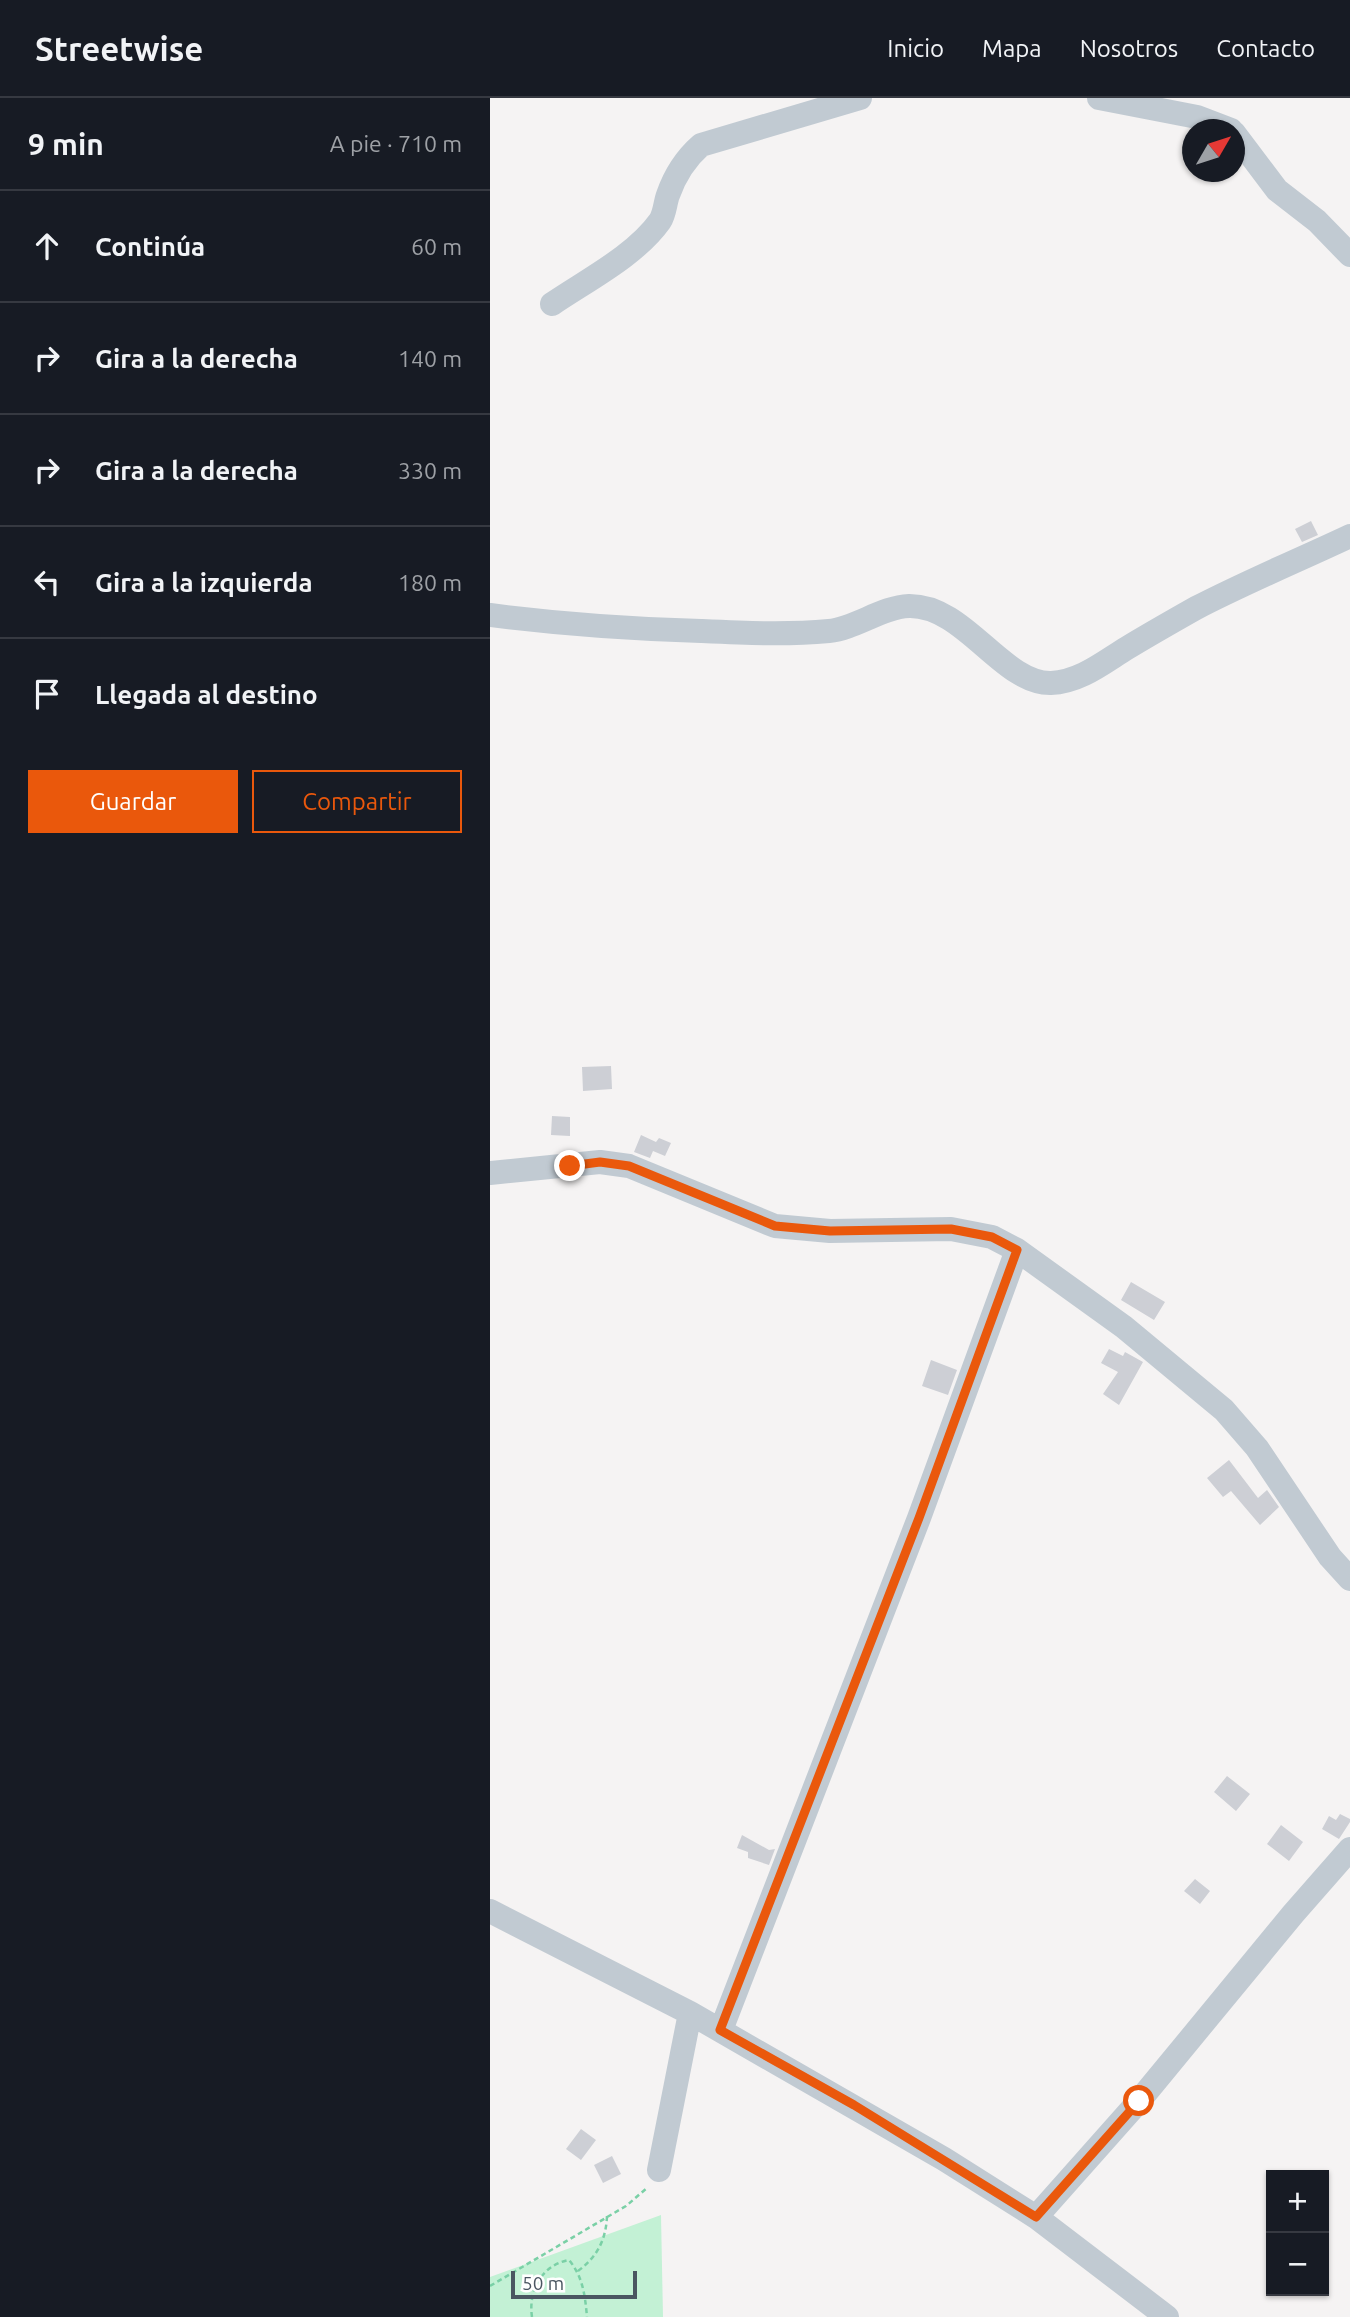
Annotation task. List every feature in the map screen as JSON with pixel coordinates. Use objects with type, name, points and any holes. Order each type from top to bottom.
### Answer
[{"type":"street","points":[[552,304],[597,277],[642,242],[662,218],[668,194],[687,157],[701,145],[860,98]]},
{"type":"street","points":[[1099,98],[1202,119]]},
{"type":"street","points":[[1245,147],[1277,190],[1317,221],[1350,256]]},
{"type":"street","points":[[490,615],[635,629],[779,634],[832,631],[909,606],[927,609],[947,618],[972,634],[1014,669],[1031,679],[1050,683],[1070,680],[1090,671],[1200,606],[1350,536]]},
{"type":"street","points":[[490,1173],[600,1162],[629,1166],[775,1226],[830,1231],[951,1229],[992,1237],[1017,1250],[1124,1327],[1224,1410],[1257,1448],[1329,1557],[1350,1579]]},
{"type":"street","points":[[720,2030],[914,1531],[1017,1250]]},
{"type":"street","points":[[1036,2217],[1139,2101],[1350,1849]]},
{"type":"street","points":[[490,1911],[690,2012],[854,2105],[1036,2217],[1167,2317]]},
{"type":"street","points":[[659,2170],[690,2012]]},
{"type":"path","points":[[490,2287],[636,2199],[646,2190],[659,2170]]},
{"type":"path","points":[[578,2271],[600,2248],[607,2227],[607,2216]]},
{"type":"path","points":[[532,2317],[536,2285],[541,2274],[556,2262],[569,2260],[578,2271],[584,2289],[587,2317]]},
{"type":"green space","points":[[661,2215],[663,2317],[490,2317],[490,2277]]},
{"type":"building","points":[[1311,521],[1318,535],[1302,542],[1295,529]]},
{"type":"building","points":[[611,1066],[612,1089],[583,1091],[582,1067]]},
{"type":"building","points":[[552,1116],[570,1117],[570,1136],[551,1135]]},
{"type":"building","points":[[641,1135],[656,1142],[659,1138],[671,1143],[665,1156],[653,1151],[650,1158],[634,1152]]},
{"type":"building","points":[[1131,1282],[1165,1302],[1154,1320],[1121,1300]]},
{"type":"building","points":[[1109,1349],[1123,1356],[1125,1352],[1143,1362],[1119,1405],[1103,1394],[1118,1372],[1101,1363]]},
{"type":"building","points":[[931,1360],[957,1370],[948,1395],[922,1386]]},
{"type":"building","points":[[1229,1460],[1258,1498],[1267,1490],[1279,1507],[1260,1525],[1231,1491],[1223,1497],[1207,1478]]},
{"type":"building","points":[[1227,1776],[1250,1794],[1236,1811],[1214,1792]]},
{"type":"building","points":[[1340,1814],[1350,1819],[1350,1822],[1339,1839],[1322,1829],[1329,1816],[1336,1820]]},
{"type":"building","points":[[1281,1825],[1303,1842],[1289,1861],[1267,1844]]},
{"type":"building","points":[[742,1835],[769,1850],[775,1849],[769,1865],[748,1858],[748,1852],[737,1848]]},
{"type":"building","points":[[1195,1879],[1210,1891],[1200,1904],[1184,1891]]},
{"type":"building","points":[[581,2129],[596,2140],[581,2160],[566,2149]]},
{"type":"building","points":[[612,2156],[621,2174],[603,2183],[594,2165]]},
{"type":"route","points":[[570,1166],[600,1162],[629,1166],[775,1226],[830,1231],[951,1229],[992,1237],[1017,1250],[919,1518],[720,2030],[854,2105],[1036,2217],[1139,2101]]}]
